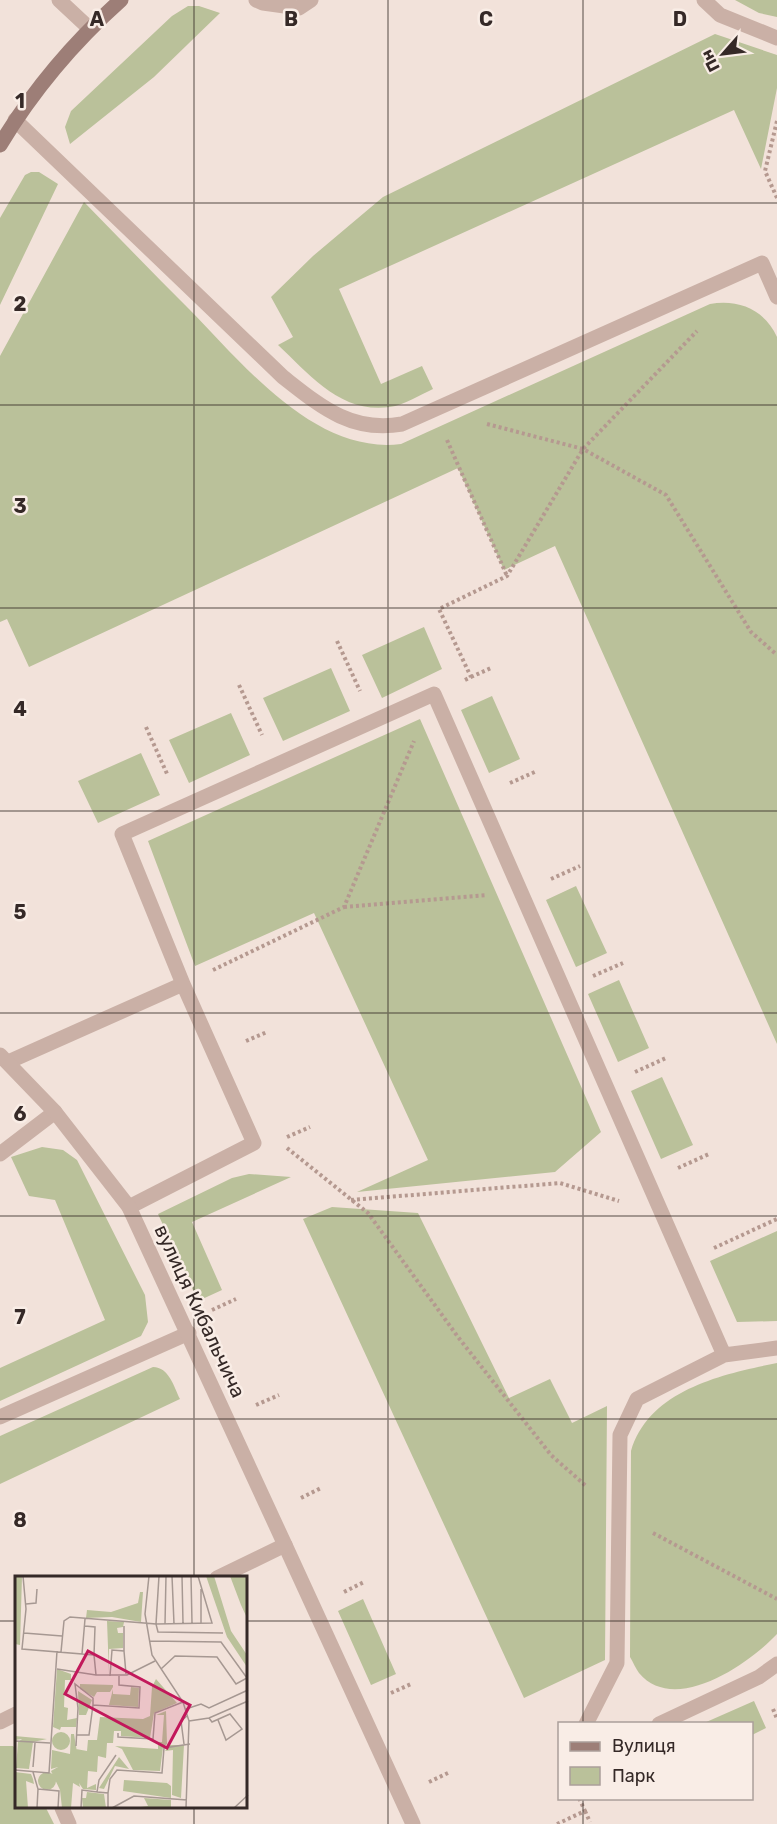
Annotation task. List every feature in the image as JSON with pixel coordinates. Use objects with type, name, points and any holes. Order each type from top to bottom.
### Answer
[{"type":"street","points":[[59,0],[89,28]]},
{"type":"street","points":[[0,145],[15,120],[89,28],[121,0]]},
{"type":"street","points":[[256,0],[262,3],[299,8],[311,0]]},
{"type":"street","points":[[704,0],[720,15],[777,38]]},
{"type":"street","points":[[15,120],[283,377],[320,406],[341,418],[382,428],[402,424],[762,263],[777,297]]},
{"type":"street","points":[[129,1207],[254,1143],[183,984],[122,834],[434,694],[724,1355]]},
{"type":"street","points":[[4,1058],[183,984]]},
{"type":"street","name":"вулиця Кибальчича","points":[[4,1058],[55,1112],[129,1207],[189,1333],[413,1824]]},
{"type":"street","points":[[0,1154],[55,1112]]},
{"type":"street","points":[[0,1417],[189,1333]]},
{"type":"street","points":[[587,1722],[617,1663],[620,1436],[637,1399],[724,1355],[777,1348]]},
{"type":"street","points":[[221,1576],[285,1545]]},
{"type":"street","points":[[662,1722],[759,1677],[777,1664]]},
{"type":"street","points":[[0,1722],[15,1714]]},
{"type":"street","points":[[62,1809],[69,1824]]},
{"type":"path","points":[[777,121],[765,171],[777,198]]},
{"type":"path","points":[[471,677],[439,609],[507,576],[583,449],[705,322]]},
{"type":"path","points":[[434,410],[583,449],[666,495],[751,632],[777,655]]},
{"type":"path","points":[[434,410],[507,576]]},
{"type":"path","points":[[337,641],[374,722]]},
{"type":"path","points":[[344,907],[434,694],[491,668]]},
{"type":"path","points":[[239,685],[276,765]]},
{"type":"path","points":[[146,727],[182,807]]},
{"type":"path","points":[[183,984],[344,907],[521,892]]},
{"type":"path","points":[[310,1127],[279,1141],[368,1213],[458,1337],[551,1455],[618,1515],[777,1599]]},
{"type":"path","points":[[350,1200],[560,1183],[661,1214]]},
{"type":"path","points":[[683,1262],[777,1219]]},
{"type":"path","points":[[580,1800],[590,1822]]},
{"type":"path","points":[[557,1824],[585,1811]]},
{"type":"green space","points":[[735,0],[777,0],[777,17],[759,13]]},
{"type":"green space","points":[[188,6],[199,6],[220,13],[154,77],[70,144],[65,127],[71,111],[172,16]]},
{"type":"green space","points":[[715,34],[777,55],[777,88],[761,169],[734,110],[339,289],[381,384],[422,366],[433,389],[412,400],[390,407],[372,408],[341,398],[315,380],[278,345],[293,337],[271,297],[313,256],[383,197]]},
{"type":"green space","points":[[39,172],[58,184],[0,305],[0,218],[25,175]]},
{"type":"green space","points":[[84,202],[257,379],[310,421],[339,435],[369,444],[401,444],[710,304],[741,305],[750,308],[766,320],[777,337],[777,1044],[555,546],[504,570],[458,468],[29,667],[7,619],[0,622],[0,356]]},
{"type":"green space","points":[[424,627],[442,669],[382,698],[362,655]]},
{"type":"green space","points":[[331,668],[350,711],[283,741],[263,698]]},
{"type":"green space","points":[[492,696],[520,759],[489,773],[461,710]]},
{"type":"green space","points":[[231,713],[250,755],[189,783],[169,740]]},
{"type":"green space","points":[[420,719],[601,1132],[555,1172],[357,1192],[428,1160],[314,913],[195,966],[148,841]]},
{"type":"green space","points":[[141,753],[160,795],[98,823],[78,781]]},
{"type":"green space","points":[[576,886],[607,953],[576,967],[546,900]]},
{"type":"green space","points":[[619,980],[649,1048],[618,1062],[588,994]]},
{"type":"green space","points":[[662,1077],[693,1145],[661,1159],[631,1091]]},
{"type":"green space","points":[[42,1147],[63,1150],[77,1160],[145,1295],[148,1322],[141,1336],[0,1401],[0,1368],[105,1320],[55,1200],[29,1196],[11,1157]]},
{"type":"green space","points":[[249,1174],[291,1177],[192,1222],[222,1290],[198,1301],[158,1214],[232,1178]]},
{"type":"green space","points":[[332,1207],[418,1213],[509,1398],[550,1379],[572,1423],[607,1406],[605,1660],[524,1698],[303,1219]]},
{"type":"green space","points":[[777,1231],[777,1321],[737,1322],[710,1261]]},
{"type":"green space","points":[[777,1363],[777,1634],[749,1658],[711,1680],[691,1687],[672,1689],[654,1685],[639,1673],[630,1657],[631,1451],[640,1430],[654,1413],[671,1399],[711,1380]]},
{"type":"green space","points":[[153,1367],[167,1374],[180,1399],[0,1484],[0,1436]]},
{"type":"green space","points":[[363,1599],[396,1674],[371,1685],[338,1611]]},
{"type":"green space","points":[[754,1701],[766,1728],[753,1734],[753,1722],[706,1722]]},
{"type":"green space","points":[[0,1746],[13,1746],[15,1748],[15,1809],[46,1809],[54,1824],[0,1824]]}]
